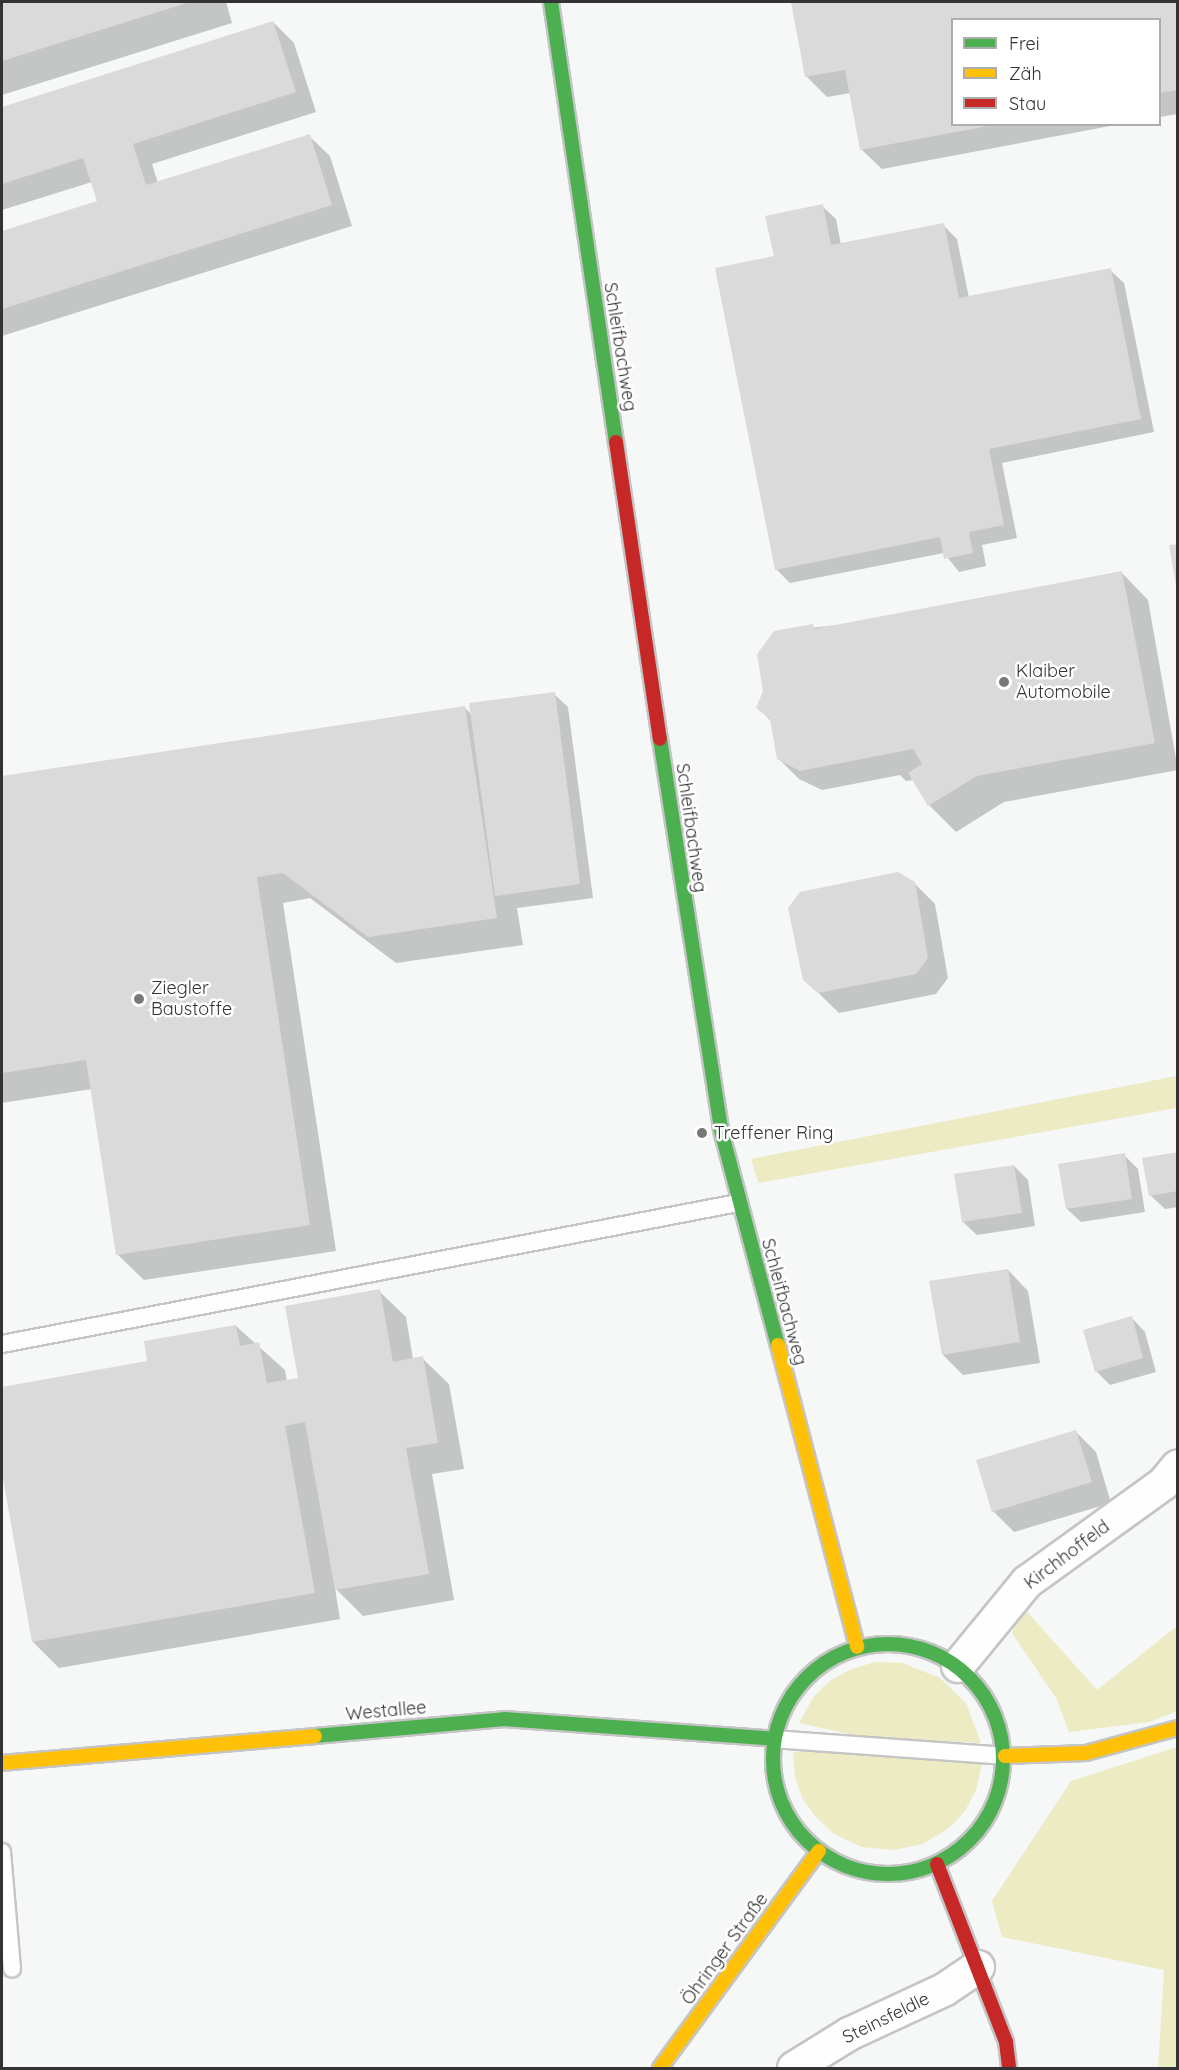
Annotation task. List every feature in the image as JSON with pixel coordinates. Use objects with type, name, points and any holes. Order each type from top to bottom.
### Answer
[{"type":"main road","name":"Schleifbachweg","points":[[551,2],[690,944],[721,1130],[738,1203],[857,1647]]},
{"type":"main road","points":[[909,1645],[958,1666],[992,1705],[1005,1756],[1001,1789],[987,1820],[965,1846],[937,1864],[889,1875],[840,1864],[819,1851],[785,1812],[776,1787],[774,1739],[785,1705],[803,1680],[828,1659],[857,1647],[909,1645]]},
{"type":"main road","name":"Westallee","points":[[2,1763],[504,1719],[774,1739]]},
{"type":"main road","points":[[1005,1756],[1086,1753],[1178,1728]]},
{"type":"main road","name":"Öhringer Straße","points":[[660,2068],[819,1851]]},
{"type":"main road","points":[[937,1864],[1006,2042],[1009,2068]]},
{"type":"street","name":"Kirchhoffeld","points":[[958,1666],[1027,1582],[1173,1481]]},
{"type":"street","name":"Steinsfeldle","points":[[794,2068],[849,2034],[944,1990],[978,1967]]},
{"type":"lane","points":[[2,1344],[738,1203]]},
{"type":"lane","points":[[774,1739],[1005,1756]]},
{"type":"lane","points":[[2,1852],[12,1969]]},
{"type":"shaded area","points":[[1177,1076],[1177,1108],[758,1183],[751,1159]]},
{"type":"shaded area","points":[[1022,1606],[1097,1690],[1177,1626],[1177,1711],[1150,1722],[1069,1732],[1056,1698],[1012,1633]]},
{"type":"shaded area","points":[[875,1662],[902,1663],[940,1678],[966,1703],[981,1743],[867,1738],[799,1723],[814,1696],[830,1681],[849,1670]]},
{"type":"shaded area","points":[[1177,1747],[1177,2068],[1158,2068],[1164,1970],[1002,1937],[992,1901],[1071,1781]]},
{"type":"shaded area","points":[[805,1750],[982,1764],[976,1790],[965,1811],[949,1828],[923,1844],[893,1850],[862,1847],[834,1834],[816,1817],[802,1798],[795,1776],[793,1753]]},
{"type":"building","points":[[2,2],[190,2],[2,61]]},
{"type":"building","points":[[791,2],[1178,2],[1178,90],[1161,93],[1161,18],[951,18],[951,126],[988,126],[860,150],[845,70],[805,77]]},
{"type":"building","points":[[273,21],[296,92],[133,144],[146,185],[310,134],[332,205],[2,309],[2,231],[97,201],[83,158],[2,184],[2,107]]},
{"type":"building","points":[[823,204],[831,245],[944,223],[959,298],[1111,268],[1141,419],[989,449],[1004,525],[969,532],[973,553],[944,559],[940,537],[775,570],[715,268],[774,256],[765,216]]},
{"type":"building","points":[[1178,544],[1178,585],[1176,585],[1169,545]]},
{"type":"building","name":"Klaiber Automobile","points":[[1122,571],[1155,743],[977,776],[928,806],[908,773],[922,764],[913,749],[800,771],[777,759],[770,719],[756,708],[763,691],[757,654],[774,631],[813,624],[814,629]]},
{"type":"building","points":[[555,692],[580,884],[495,896],[469,703]]},
{"type":"building","name":"Ziegler Baustoffe","points":[[465,706],[497,918],[368,937],[283,873],[257,877],[310,1225],[116,1255],[86,1060],[2,1073],[2,776]]},
{"type":"building","points":[[898,872],[915,882],[928,958],[916,974],[818,993],[803,980],[788,908],[800,892]]},
{"type":"building","points":[[1178,1152],[1178,1191],[1149,1196],[1142,1158]]},
{"type":"building","points":[[1125,1153],[1132,1199],[1066,1209],[1058,1164]]},
{"type":"building","points":[[1014,1165],[1022,1213],[962,1222],[954,1174]]},
{"type":"building","points":[[1008,1269],[1020,1342],[942,1355],[929,1281]]},
{"type":"building","points":[[380,1289],[393,1362],[423,1356],[438,1443],[406,1448],[429,1574],[335,1590],[305,1422],[285,1426],[315,1593],[32,1642],[2,1473],[2,1387],[147,1361],[144,1341],[236,1325],[240,1346],[259,1342],[267,1383],[298,1378],[285,1306]]},
{"type":"building","points":[[1132,1316],[1143,1358],[1095,1372],[1083,1330]]},
{"type":"building","points":[[1076,1430],[1092,1482],[992,1512],[976,1460]]},
{"type":"traffic: fast","points":[[551,2],[616,442]]},
{"type":"traffic: fast","points":[[660,739],[721,1130],[778,1345]]},
{"type":"traffic: fast","points":[[877,1644],[899,1644],[932,1652],[952,1663],[970,1677],[984,1695],[995,1715],[1001,1736],[1003,1759],[1001,1782],[995,1803],[984,1823],[970,1841],[952,1855],[932,1866],[899,1874],[877,1874],[844,1866],[824,1855],[806,1841],[792,1823],[781,1803],[773,1770],[773,1748],[781,1715],[792,1695],[806,1677],[824,1663],[844,1652],[877,1644]]},
{"type":"traffic: fast","points":[[315,1736],[504,1719],[774,1739]]},
{"type":"traffic: slow","points":[[778,1345],[857,1647]]},
{"type":"traffic: slow","points":[[1005,1756],[1086,1753],[1178,1728]]},
{"type":"traffic: slow","points":[[2,1763],[315,1736]]},
{"type":"traffic: slow","points":[[660,2068],[819,1851]]},
{"type":"traffic: jam","points":[[616,442],[660,739]]},
{"type":"traffic: jam","points":[[937,1864],[1006,2042],[1009,2068]]},
{"type":"place","name":"Klaiber Automobile","points":[[1004,682]]},
{"type":"place","name":"Ziegler Baustoffe","points":[[139,999]]},
{"type":"place","name":"Treffener Ring","points":[[702,1133]]}]
